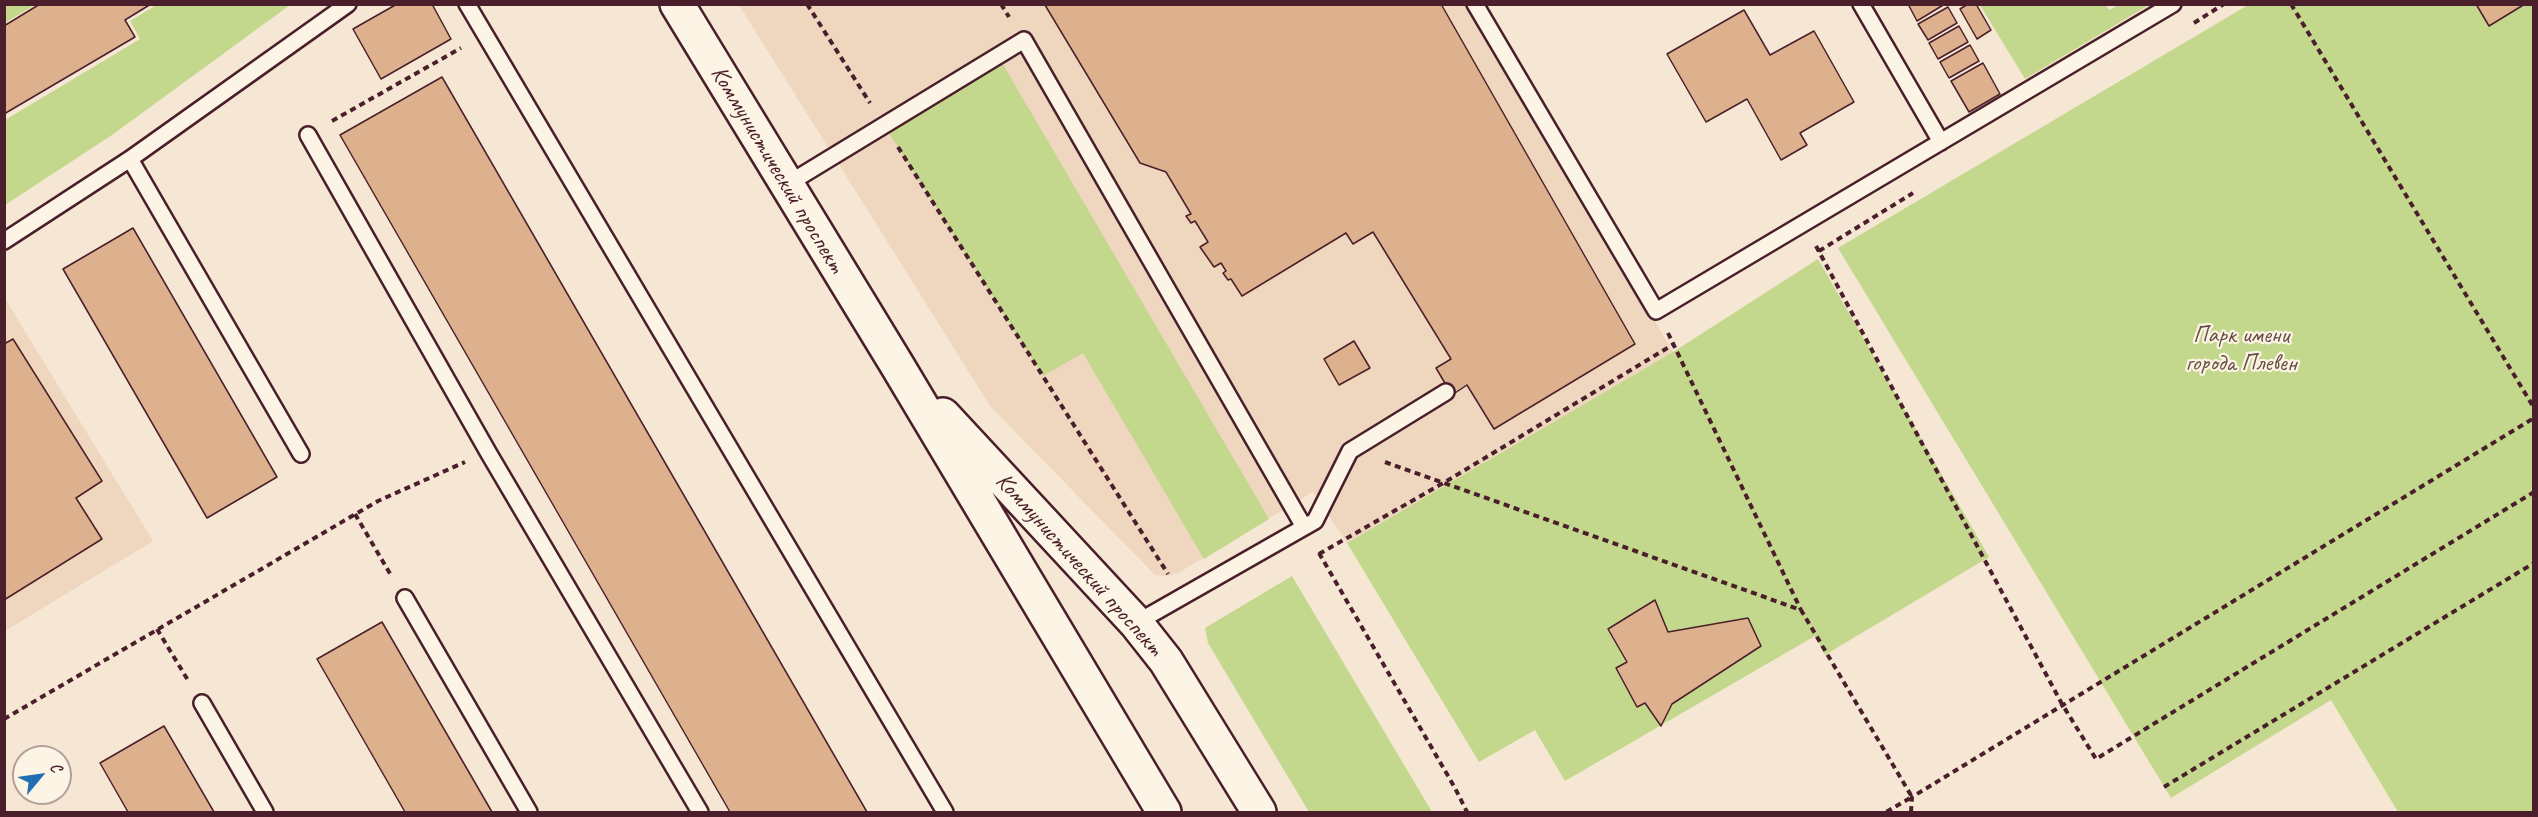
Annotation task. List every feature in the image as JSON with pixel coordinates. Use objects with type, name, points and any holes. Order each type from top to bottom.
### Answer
[{"type":"main road","name":"Коммунистический проспект","points":[[677,4],[897,365],[1164,813]]},
{"type":"main road","name":"Коммунистический проспект","points":[[897,365],[1136,623],[1166,661],[1259,813]]},
{"type":"lane","points":[[4,241],[130,159],[348,4]]},
{"type":"lane","points":[[467,4],[945,813]]},
{"type":"lane","points":[[1475,4],[1656,311],[2174,4]]},
{"type":"lane","points":[[1861,4],[1941,142]]},
{"type":"lane","points":[[786,185],[1024,40],[1304,527]]},
{"type":"lane","points":[[308,135],[488,452],[700,813]]},
{"type":"lane","points":[[130,159],[301,454]]},
{"type":"lane","points":[[1136,623],[1315,521],[1350,451],[1446,392]]},
{"type":"lane","points":[[405,598],[529,813]]},
{"type":"lane","points":[[202,703],[265,813]]},
{"type":"path","points":[[807,4],[1183,597]]},
{"type":"path","points":[[2291,4],[2534,408]]},
{"type":"path","points":[[308,135],[484,34]]},
{"type":"path","points":[[1804,224],[2062,704],[2096,759],[2534,492]]},
{"type":"path","points":[[1656,311],[1801,610],[1912,797],[1911,813]]},
{"type":"path","points":[[1319,554],[1445,482],[1674,344]]},
{"type":"path","points":[[1886,813],[2534,418]]},
{"type":"path","points":[[1350,451],[1445,482],[1801,610]]},
{"type":"path","points":[[4,719],[378,501],[488,452]]},
{"type":"path","points":[[355,514],[405,598]]},
{"type":"path","points":[[1304,527],[1467,813]]},
{"type":"path","points":[[2164,787],[2534,563]]},
{"type":"path","points":[[157,629],[202,703]]},
{"type":"shaded area","points":[[739,5],[1473,5],[1673,352],[1347,543],[1313,492],[1180,572],[1168,576],[1155,575],[990,406]]},
{"type":"shaded area","points":[[4,297],[153,541],[5,631]]},
{"type":"green space","points":[[5,4],[35,4],[35,5],[5,23]]},
{"type":"green space","points":[[158,4],[290,5],[112,135],[5,205],[5,120],[140,39],[130,21]]},
{"type":"green space","points":[[1980,5],[2106,5],[2109,10],[2119,5],[2149,5],[2025,79]]},
{"type":"green space","name":"Парк имени города Плевен","points":[[2248,5],[2533,5],[2533,812],[2398,812],[2331,700],[2171,798],[1838,248]]},
{"type":"green space","points":[[998,56],[1269,519],[1204,559],[1083,353],[1043,376],[884,125]]},
{"type":"green space","points":[[1818,259],[1989,557],[1825,655],[1815,636],[1565,781],[1535,730],[1479,762],[1347,543],[1673,352]]},
{"type":"green space","points":[[1292,576],[1432,812],[1309,812],[1208,643],[1205,628]]},
{"type":"building","points":[[40,4],[151,4],[125,20],[135,37],[4,114],[4,26]]},
{"type":"building","points":[[397,4],[432,4],[451,39],[381,79],[353,29]]},
{"type":"building","points":[[1441,4],[1635,344],[1494,429],[1467,385],[1452,395],[1436,368],[1451,359],[1373,232],[1353,244],[1346,233],[1242,296],[1231,279],[1228,280],[1223,273],[1226,271],[1221,263],[1214,267],[1200,247],[1208,242],[1195,221],[1191,223],[1186,216],[1191,214],[1166,172],[1140,163],[1045,5]]},
{"type":"building","points":[[1908,4],[1945,4],[1917,21]]},
{"type":"building","points":[[1968,4],[1976,4],[1991,30],[1977,39],[1960,9]]},
{"type":"building","points":[[2476,4],[2525,4],[2489,26]]},
{"type":"building","points":[[1948,7],[1957,23],[1928,40],[1918,24]]},
{"type":"building","points":[[1744,10],[1770,55],[1814,31],[1854,102],[1800,133],[1807,145],[1781,160],[1747,99],[1706,122],[1667,54]]},
{"type":"building","points":[[1959,26],[1968,42],[1938,59],[1929,43]]},
{"type":"building","points":[[1970,45],[1979,61],[1949,78],[1940,62]]},
{"type":"building","points":[[1983,63],[2000,94],[1969,112],[1951,81]]},
{"type":"building","points":[[442,77],[867,812],[730,812],[340,135]]},
{"type":"building","points":[[133,228],[277,477],[207,518],[63,269]]},
{"type":"building","points":[[13,339],[102,481],[76,498],[102,539],[4,600],[4,344]]},
{"type":"building","points":[[1354,341],[1370,368],[1339,385],[1324,359]]},
{"type":"building","points":[[1655,600],[1668,632],[1748,618],[1761,646],[1672,704],[1661,726],[1645,703],[1637,707],[1616,668],[1627,662],[1608,629]]},
{"type":"building","points":[[382,622],[492,812],[405,812],[317,659]]},
{"type":"building","points":[[164,726],[214,812],[128,812],[100,763]]}]
